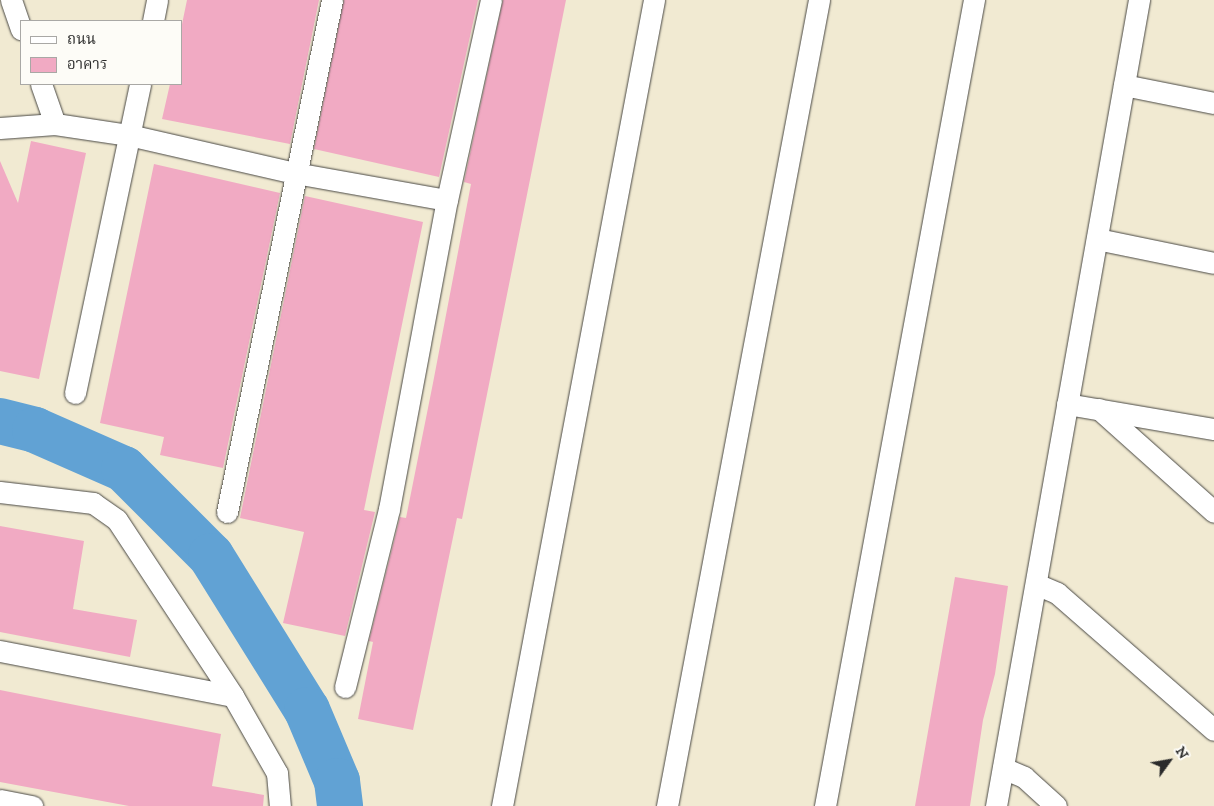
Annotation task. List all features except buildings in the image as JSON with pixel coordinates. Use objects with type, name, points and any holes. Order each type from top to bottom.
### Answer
[{"type":"street","points":[[11,0],[20,26]]},
{"type":"street","points":[[153,20],[157,0]]},
{"type":"street","points":[[227,512],[332,0]]},
{"type":"street","points":[[346,688],[389,509],[447,200],[491,0]]},
{"type":"street","points":[[502,806],[654,0]]},
{"type":"street","points":[[667,806],[819,0]]},
{"type":"street","points":[[825,806],[974,0]]},
{"type":"street","points":[[996,806],[1139,0]]},
{"type":"street","points":[[40,85],[55,124]]},
{"type":"street","points":[[75,393],[140,85]]},
{"type":"street","points":[[1124,85],[1214,103]]},
{"type":"street","points":[[0,128],[55,124],[129,134],[295,173],[447,200]]},
{"type":"street","points":[[1097,239],[1214,263]]},
{"type":"street","points":[[1067,404],[1214,429]]},
{"type":"street","points":[[1099,409],[1214,512]]},
{"type":"street","points":[[0,492],[93,503],[117,520],[233,696],[277,773],[280,806]]},
{"type":"street","points":[[1036,584],[1057,593],[1214,730]]},
{"type":"street","points":[[0,651],[233,696]]},
{"type":"street","points":[[1002,768],[1024,777],[1056,806]]},
{"type":"street","points":[[0,800],[32,806]]},
{"type":"waterway","points":[[0,421],[35,430],[124,469],[211,556],[307,710],[337,781],[340,806]]}]
